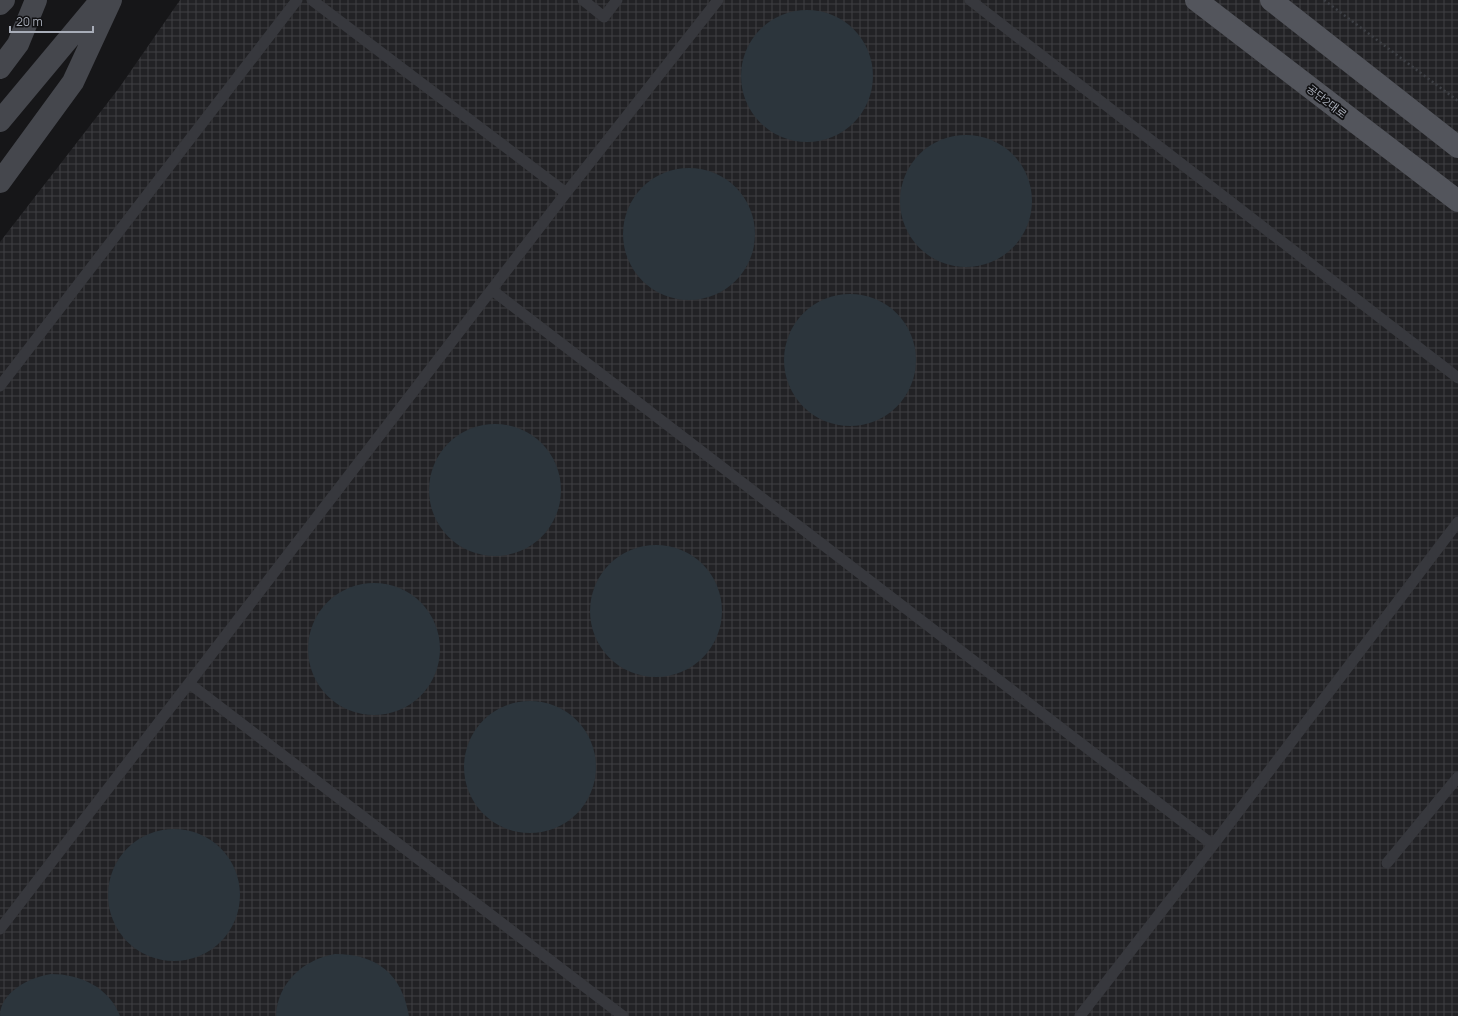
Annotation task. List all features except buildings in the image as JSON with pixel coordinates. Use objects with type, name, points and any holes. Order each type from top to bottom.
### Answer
[{"type":"main road","points":[[0,4],[4,0]]},
{"type":"main road","points":[[0,68],[18,44],[36,0]]},
{"type":"main road","points":[[0,121],[101,0]]},
{"type":"main road","points":[[0,182],[72,82],[111,0]]},
{"type":"main road","name":"공단2대로","points":[[1196,0],[1458,201]]},
{"type":"main road","points":[[1271,0],[1458,147]]},
{"type":"lane","points":[[0,386],[297,0]]},
{"type":"lane","points":[[312,0],[566,193]]},
{"type":"lane","points":[[583,0],[604,17],[617,0]]},
{"type":"lane","points":[[0,929],[190,684],[566,193],[718,0]]},
{"type":"lane","points":[[970,0],[1458,378]]},
{"type":"lane","points":[[492,290],[1213,845]]},
{"type":"lane","points":[[1080,1016],[1213,845],[1458,522]]},
{"type":"lane","points":[[190,684],[623,1016]]},
{"type":"lane","points":[[1387,863],[1458,777]]},
{"type":"path","points":[[1324,0],[1458,101]]},
{"type":"shaded area","points":[[180,0],[1458,0],[1458,1016],[0,1016],[0,242],[119,88]]},
{"type":"shaded area","points":[[813,10],[832,15],[844,21],[854,29],[862,39],[868,51],[872,63],[872,89],[868,101],[862,113],[854,123],[844,131],[832,137],[820,141],[801,142],[782,137],[770,131],[760,123],[752,113],[746,101],[742,89],[741,70],[746,51],[752,39],[760,29],[770,21],[782,15],[794,11]]},
{"type":"shaded area","points":[[972,135],[991,140],[1003,146],[1013,154],[1021,164],[1027,176],[1031,188],[1031,214],[1027,226],[1021,238],[1013,248],[1003,256],[991,262],[979,266],[960,267],[941,262],[929,256],[919,248],[911,238],[905,226],[901,214],[900,195],[905,176],[911,164],[919,154],[929,146],[941,140],[953,136]]},
{"type":"shaded area","points":[[695,168],[714,173],[726,179],[736,187],[744,197],[750,209],[754,221],[754,247],[750,259],[744,271],[736,281],[726,289],[714,295],[702,299],[683,300],[664,295],[652,289],[642,281],[634,271],[628,259],[624,247],[623,228],[628,209],[634,197],[642,187],[652,179],[664,173],[676,169]]},
{"type":"shaded area","points":[[857,294],[881,301],[897,313],[909,329],[915,347],[915,373],[909,391],[897,407],[881,419],[863,425],[843,426],[819,419],[803,407],[791,391],[785,373],[784,353],[791,329],[803,313],[819,301],[837,295]]},
{"type":"shaded area","points":[[501,424],[520,429],[532,435],[542,443],[550,453],[556,465],[560,477],[560,503],[556,515],[550,527],[542,537],[532,545],[520,551],[508,555],[489,556],[470,551],[458,545],[448,537],[440,527],[434,515],[430,503],[429,484],[434,465],[440,453],[448,443],[458,435],[470,429],[482,425]]},
{"type":"shaded area","points":[[649,545],[663,545],[681,550],[693,556],[703,564],[711,574],[717,586],[721,598],[721,624],[717,636],[711,648],[703,658],[693,666],[681,672],[663,677],[649,677],[631,672],[619,666],[609,658],[601,648],[595,636],[590,618],[590,604],[595,586],[601,574],[609,564],[619,556],[631,550]]},
{"type":"shaded area","points":[[380,583],[399,588],[411,594],[421,602],[429,612],[435,624],[439,636],[439,662],[435,674],[429,686],[421,696],[411,704],[399,710],[387,714],[368,715],[349,710],[337,704],[327,696],[319,686],[313,674],[309,662],[308,643],[313,624],[319,612],[327,602],[337,594],[349,588],[361,584]]},
{"type":"shaded area","points":[[523,701],[537,701],[555,706],[567,712],[577,720],[585,730],[591,742],[595,754],[595,780],[591,792],[585,804],[577,814],[567,822],[555,828],[537,833],[523,833],[505,828],[493,822],[483,814],[475,804],[469,792],[464,774],[464,760],[469,742],[475,730],[483,720],[493,712],[505,706]]},
{"type":"shaded area","points":[[167,829],[181,829],[199,834],[211,840],[221,848],[229,858],[235,870],[239,882],[239,908],[235,920],[229,932],[221,942],[211,950],[199,956],[181,961],[167,961],[149,956],[137,950],[127,942],[119,932],[113,920],[108,902],[108,888],[113,870],[119,858],[127,848],[137,840],[149,834]]},
{"type":"shaded area","points":[[335,954],[363,958],[385,969],[394,978],[400,989],[406,1001],[409,1016],[276,1016],[281,993],[294,974],[313,961]]},
{"type":"shaded area","points":[[51,974],[72,976],[92,984],[109,997],[120,1016],[0,1016],[1,1007],[5,1000],[18,987],[34,978]]}]
